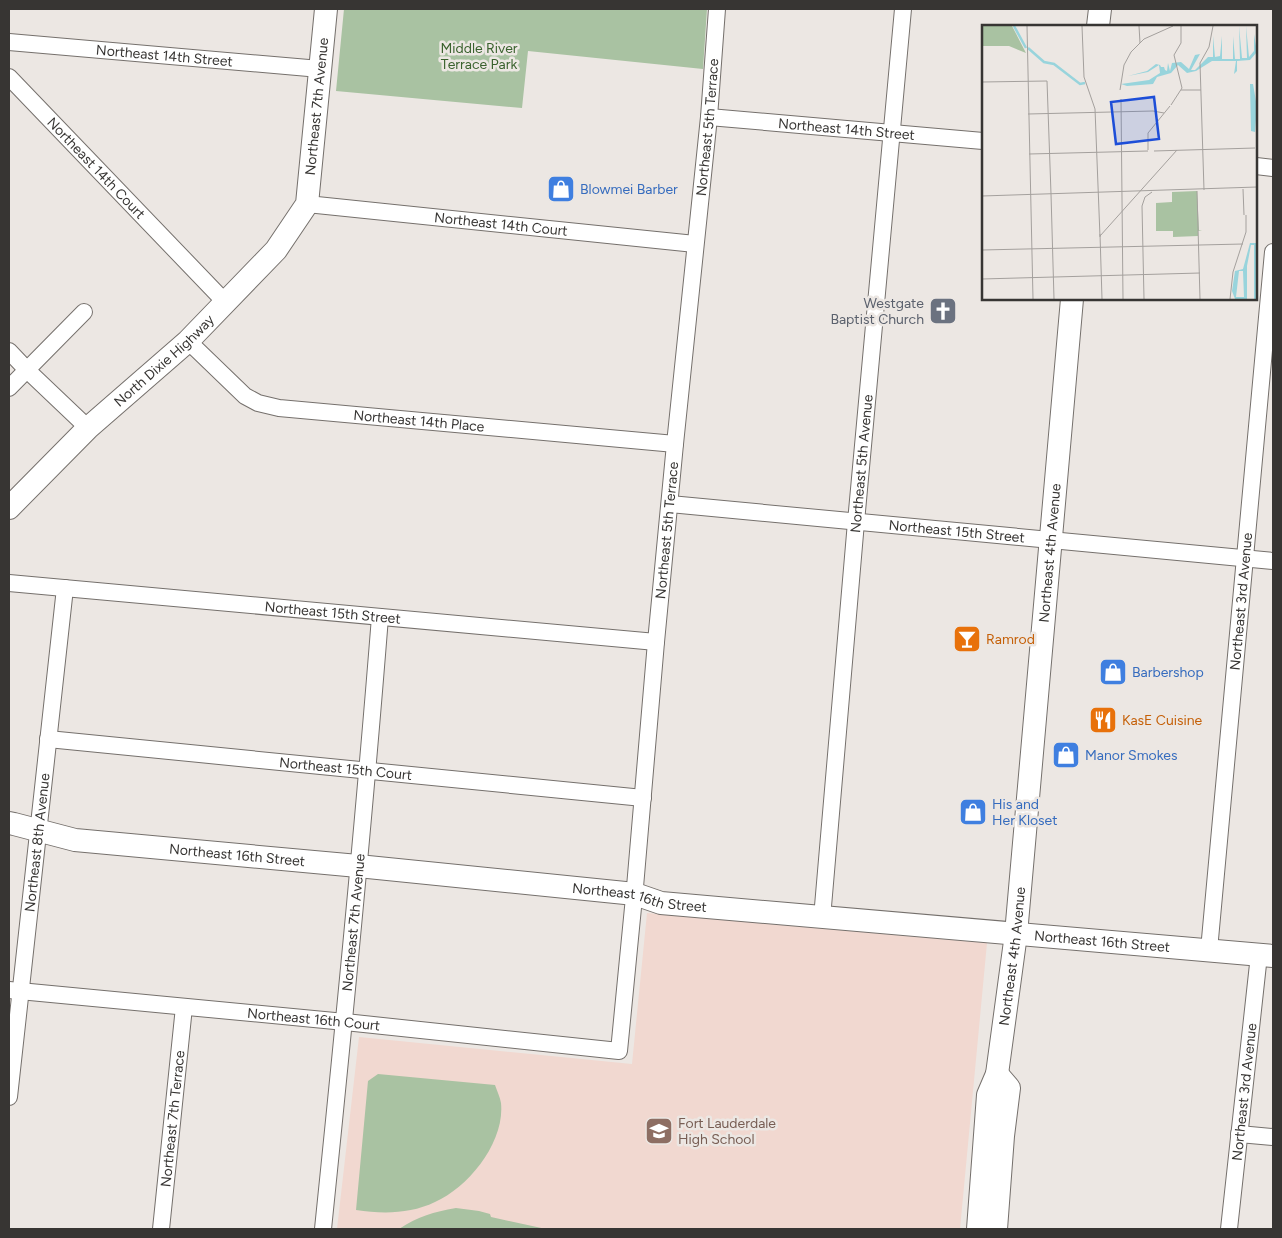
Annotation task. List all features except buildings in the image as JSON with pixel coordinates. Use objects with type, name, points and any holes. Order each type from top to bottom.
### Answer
[{"type":"street","name":"Northeast 7th Avenue","points":[[307,204],[326,9]]},
{"type":"street","name":"Northeast 5th Terrace","points":[[619,1051],[717,9]]},
{"type":"street","name":"Northeast 5th Avenue","points":[[822,918],[903,9]]},
{"type":"street","points":[[1098,25],[1100,9]]},
{"type":"street","name":"Northeast 14th Street","points":[[9,42],[320,69]]},
{"type":"street","name":"Northeast 14th Court","points":[[9,77],[225,302]]},
{"type":"street","name":"Northeast 14th Street","points":[[708,117],[982,141]]},
{"type":"street","points":[[1257,166],[1273,168]]},
{"type":"street","name":"Northeast 14th Court","points":[[307,204],[695,244]]},
{"type":"street","name":"North Dixie Highway","points":[[9,508],[88,428],[188,342],[276,250],[307,204]]},
{"type":"street","name":"Northeast 3rd Avenue","points":[[1209,950],[1273,252]]},
{"type":"street","name":"Northeast 4th Avenue","points":[[978,1229],[988,1095],[997,1074],[1016,934],[1072,300]]},
{"type":"street","points":[[9,388],[84,312]]},
{"type":"street","name":"Northeast 14th Place","points":[[188,342],[245,396],[258,403],[279,408],[675,444]]},
{"type":"street","points":[[9,351],[88,428]]},
{"type":"street","name":"Northeast 15th Street","points":[[670,504],[1273,561]]},
{"type":"street","name":"Northeast 15th Street","points":[[9,583],[656,642]]},
{"type":"street","name":"Northeast 8th Avenue","points":[[9,1097],[14,991],[38,830],[65,588]]},
{"type":"street","name":"Northeast 7th Avenue","points":[[324,1229],[345,1022],[380,617]]},
{"type":"street","name":"Northeast 15th Court","points":[[48,739],[643,798]]},
{"type":"street","name":"Northeast 16th Street","points":[[9,823],[75,840],[634,894],[661,903],[1266,956]]},
{"type":"street","name":"Northeast 3rd Avenue","points":[[1229,1229],[1239,1134],[1266,956]]},
{"type":"street","name":"Northeast 16th Court","points":[[14,991],[345,1022],[619,1051]]},
{"type":"street","name":"Northeast 7th Terrace","points":[[161,1229],[184,1007]]},
{"type":"street","points":[[996,1229],[1003,1136],[1009,1088],[997,1074]]},
{"type":"street","points":[[1239,1134],[1273,1137]]},
{"type":"shaded area","name":"Fort Lauderdale High School","points":[[647,913],[987,943],[960,1229],[337,1229],[359,1037],[632,1064]]},
{"type":"green space","name":"Middle River Terrace Park","points":[[344,9],[707,9],[703,69],[528,51],[522,108],[336,91]]},
{"type":"green space","points":[[378,1074],[495,1085],[499,1096],[501,1118],[491,1148],[482,1162],[460,1186],[448,1195],[426,1206],[396,1212],[356,1210],[368,1081]]},
{"type":"green space","points":[[456,1208],[479,1211],[490,1214],[491,1217],[546,1229],[399,1229],[426,1215]]},
{"type":"place","name":"Blowmei Barber","points":[[561,189]]},
{"type":"place","name":"Westgate Baptist Church","points":[[943,311]]},
{"type":"place","name":"Ramrod","points":[[967,639]]},
{"type":"place","name":"Barbershop","points":[[1113,672]]},
{"type":"place","name":"KasE Cuisine","points":[[1103,720]]},
{"type":"place","name":"Manor Smokes","points":[[1066,755]]},
{"type":"place","name":"His and Her Kloset","points":[[973,812]]},
{"type":"place","name":"Fort Lauderdale High School","points":[[659,1131]]}]
